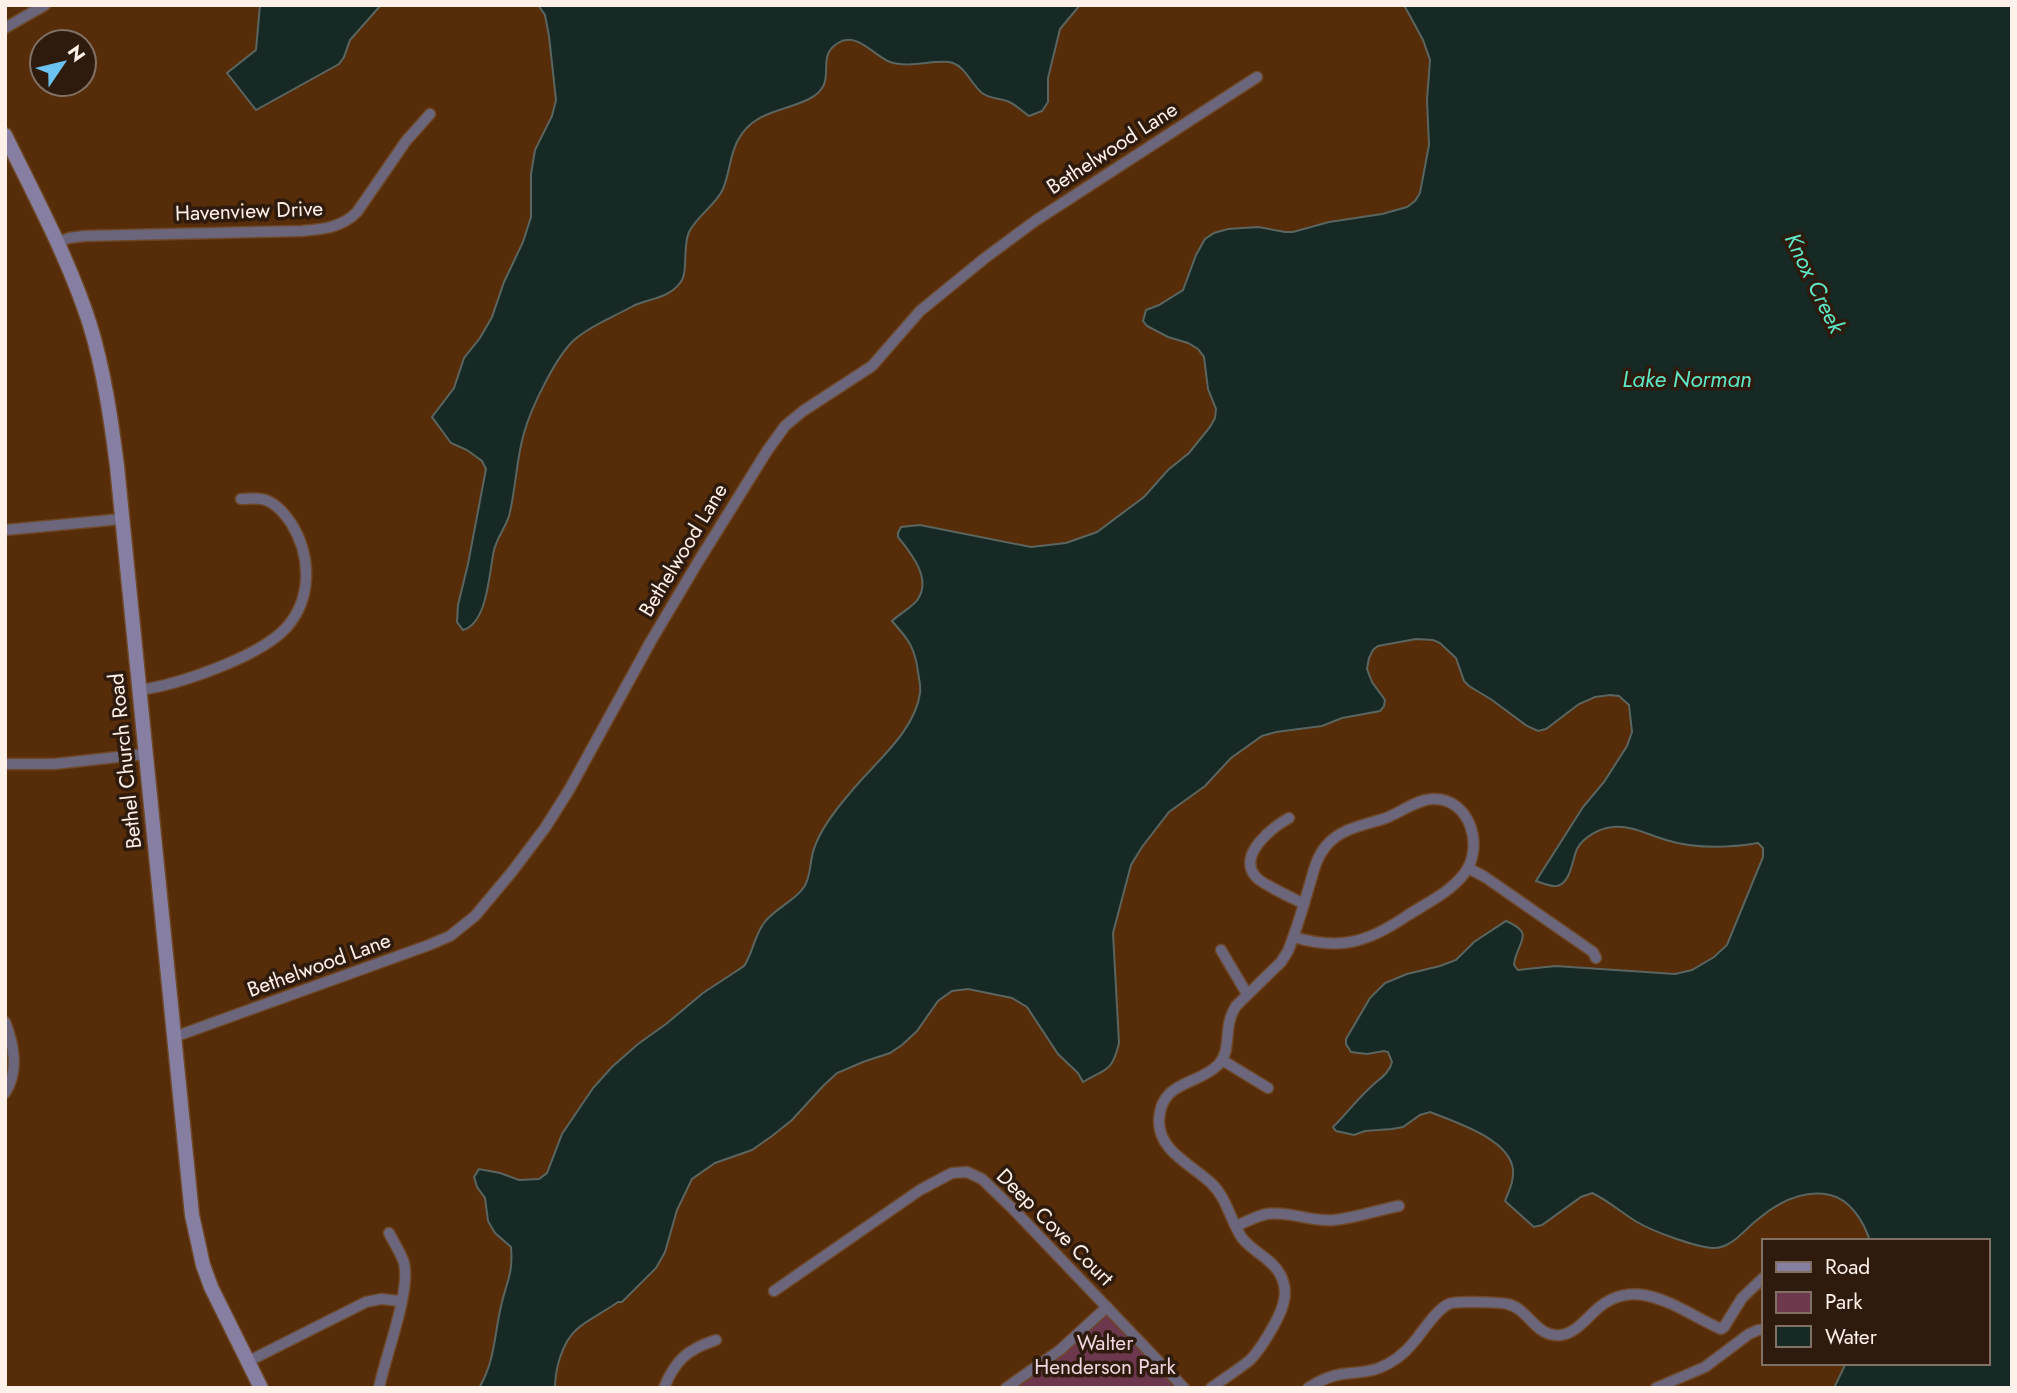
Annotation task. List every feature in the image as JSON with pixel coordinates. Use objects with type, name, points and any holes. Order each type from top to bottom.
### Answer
[{"type":"street","points":[[5,28],[45,5]]},
{"type":"street","name":"Bethelwood Lane","points":[[174,1037],[429,945],[463,927],[511,873],[545,828],[730,508],[785,426],[803,411],[872,366],[920,311],[1035,221],[1257,77]]},
{"type":"street","name":"Havenview Drive","points":[[58,243],[84,236],[297,231],[335,227],[356,212],[406,141],[430,114]]},
{"type":"street","name":"Bethel Church Road","points":[[5,135],[78,290],[105,386],[122,519],[192,1215],[211,1287],[261,1388]]},
{"type":"street","points":[[139,690],[184,680],[257,650],[285,629],[299,609],[306,586],[306,567],[302,544],[295,530],[279,509],[269,501],[260,498],[241,499]]},
{"type":"street","points":[[5,530],[122,519]]},
{"type":"street","points":[[5,764],[54,764],[145,754]]},
{"type":"street","points":[[1211,1388],[1255,1354],[1280,1313],[1285,1299],[1283,1281],[1279,1271],[1244,1239],[1220,1193],[1171,1151],[1163,1139],[1160,1129],[1164,1102],[1174,1089],[1208,1073],[1222,1060],[1226,1050],[1230,1014],[1281,962],[1293,937],[1317,859],[1331,841],[1351,828],[1387,818],[1430,799],[1451,803],[1470,822],[1473,841],[1468,868],[1447,890],[1389,928],[1369,938],[1335,944],[1293,937]]},
{"type":"street","points":[[1289,818],[1265,835],[1255,848],[1250,865],[1255,877],[1304,904]]},
{"type":"street","points":[[1468,868],[1593,952],[1596,958]]},
{"type":"street","points":[[1221,950],[1247,994]]},
{"type":"street","points":[[5,1023],[13,1052],[13,1069],[11,1083],[5,1093]]},
{"type":"street","points":[[1222,1060],[1268,1088]]},
{"type":"street","name":"Deep Cove Court","points":[[774,1292],[940,1178],[960,1172],[976,1175],[997,1192],[1184,1388]]},
{"type":"street","points":[[1236,1226],[1268,1214],[1334,1220],[1399,1206]]},
{"type":"street","points":[[379,1388],[405,1279],[404,1265],[389,1233]]},
{"type":"street","points":[[1308,1388],[1330,1376],[1377,1369],[1393,1361],[1412,1344],[1437,1313],[1452,1303],[1506,1303],[1517,1307],[1542,1331],[1561,1335],[1584,1323],[1612,1297],[1633,1293],[1671,1304],[1721,1329],[1742,1298],[1762,1279]]},
{"type":"street","points":[[247,1362],[366,1302],[381,1299],[401,1301]]},
{"type":"street","points":[[1006,1388],[1060,1350],[1107,1307]]},
{"type":"street","points":[[1656,1388],[1705,1367],[1749,1334],[1762,1330]]},
{"type":"street","points":[[664,1388],[671,1372],[684,1355],[692,1348],[716,1340]]},
{"type":"green space","name":"Walter Henderson Park","points":[[1107,1308],[1183,1388],[1007,1388]]},
{"type":"water","points":[[260,5],[381,5],[350,40],[339,64],[256,110],[227,73],[256,50]]},
{"type":"water","points":[[538,5],[1080,5],[1060,29],[1048,78],[1048,102],[1042,111],[1029,116],[1010,102],[982,93],[961,68],[953,63],[898,64],[884,59],[859,42],[845,40],[831,49],[827,56],[826,78],[818,93],[760,118],[744,130],[735,146],[722,191],[689,232],[684,273],[680,283],[664,295],[633,306],[581,335],[567,348],[552,371],[532,410],[524,433],[509,516],[494,550],[486,596],[478,618],[463,630],[457,622],[458,605],[486,469],[482,461],[451,443],[432,417],[454,388],[464,358],[492,317],[531,217],[531,174],[535,150],[552,116],[556,100],[549,36],[545,15]]},
{"type":"water","name":"Lake Norman","points":[[1404,5],[2012,5],[2012,1388],[1834,1388],[1845,1365],[1989,1365],[1989,1239],[1869,1239],[1860,1219],[1850,1206],[1837,1197],[1820,1194],[1800,1196],[1782,1203],[1731,1242],[1713,1248],[1653,1230],[1592,1193],[1581,1197],[1542,1225],[1534,1227],[1505,1201],[1513,1178],[1510,1159],[1502,1149],[1480,1133],[1430,1112],[1420,1115],[1403,1127],[1365,1131],[1354,1135],[1336,1131],[1333,1127],[1385,1074],[1392,1062],[1388,1052],[1351,1052],[1346,1044],[1346,1039],[1370,998],[1385,983],[1456,960],[1474,942],[1506,921],[1521,930],[1523,935],[1514,965],[1518,970],[1556,966],[1675,974],[1692,970],[1714,957],[1727,945],[1763,857],[1763,848],[1758,843],[1723,847],[1688,845],[1633,829],[1613,827],[1597,831],[1583,841],[1562,884],[1552,886],[1536,881],[1583,807],[1604,782],[1627,746],[1632,732],[1629,705],[1619,696],[1595,697],[1579,704],[1546,729],[1538,731],[1469,686],[1464,681],[1456,658],[1440,643],[1416,639],[1378,646],[1369,658],[1367,669],[1372,682],[1385,700],[1380,711],[1342,718],[1322,726],[1262,736],[1231,758],[1205,786],[1169,812],[1142,847],[1131,865],[1113,933],[1119,1043],[1114,1059],[1107,1068],[1083,1082],[1078,1073],[1058,1054],[1027,1007],[1012,998],[968,989],[952,991],[938,1001],[917,1031],[902,1045],[890,1053],[837,1073],[792,1120],[772,1136],[752,1150],[715,1163],[692,1179],[677,1210],[665,1252],[656,1268],[622,1302],[585,1323],[571,1335],[560,1357],[555,1388],[479,1388],[492,1356],[499,1313],[510,1275],[511,1247],[495,1233],[488,1221],[485,1198],[474,1177],[479,1169],[519,1180],[539,1179],[547,1173],[562,1134],[593,1088],[638,1044],[703,993],[744,966],[764,923],[804,887],[813,851],[826,825],[859,782],[902,734],[920,693],[913,650],[892,621],[916,602],[922,591],[918,566],[898,537],[901,527],[920,525],[1031,547],[1066,543],[1097,532],[1144,497],[1168,470],[1189,453],[1210,427],[1216,409],[1208,389],[1204,357],[1188,343],[1168,337],[1147,326],[1143,321],[1146,310],[1183,290],[1196,255],[1205,239],[1214,233],[1258,227],[1293,232],[1329,222],[1382,214],[1407,207],[1415,201],[1420,193],[1429,145],[1427,100],[1430,60],[1423,40]]},
{"type":"water label","name":"Knox Creek","points":[[1815,283]]}]
